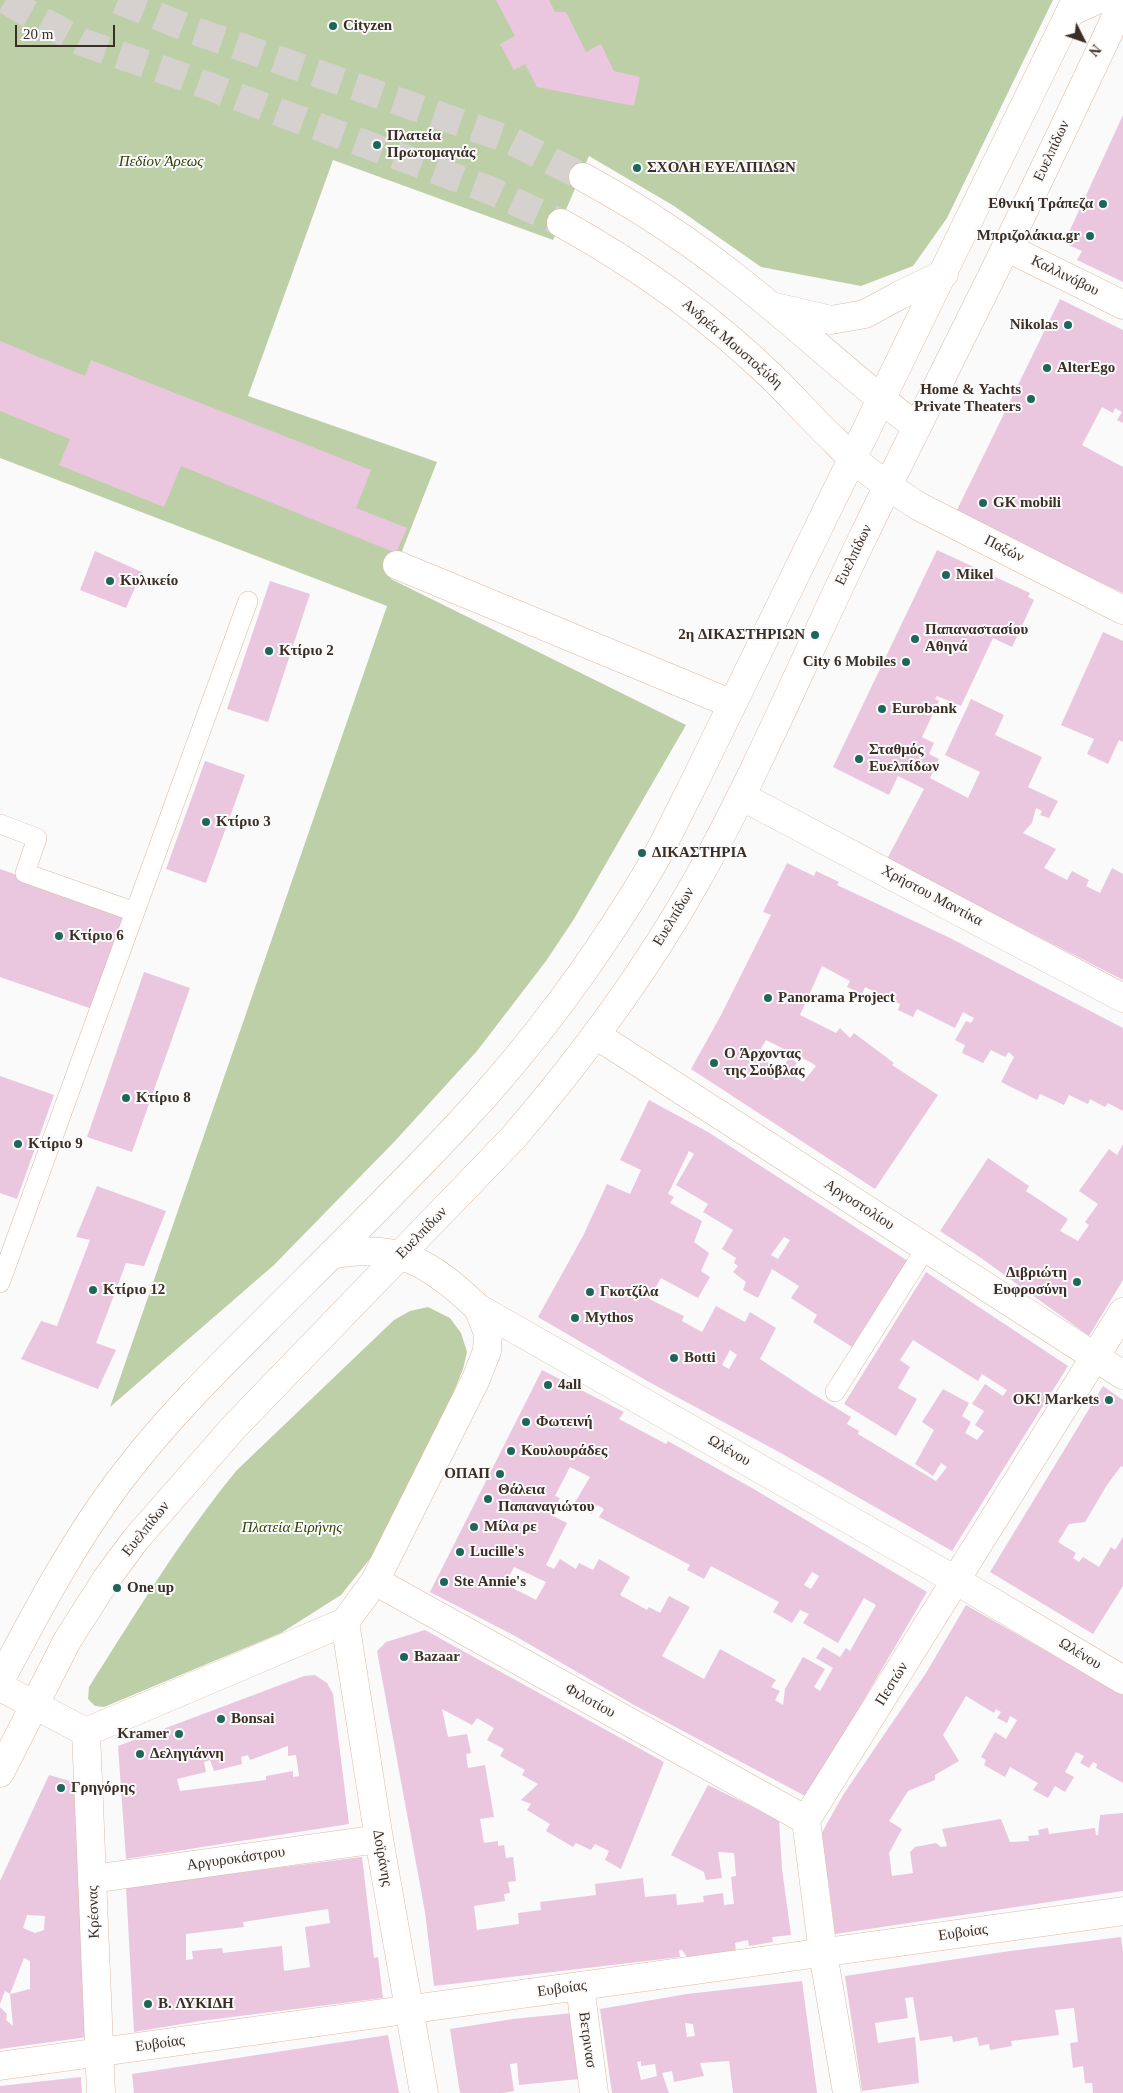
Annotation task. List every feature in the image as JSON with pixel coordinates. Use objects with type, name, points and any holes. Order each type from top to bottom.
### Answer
[{"type":"street","points":[[0,1680],[31,1623],[104,1503],[164,1425],[489,1091],[540,1030],[606,939],[654,862],[732,704],[844,451],[881,400],[1073,6],[1097,0]]},
{"type":"street","name":"Ευελπίδων","points":[[0,1773],[67,1641],[84,1612],[136,1540],[236,1426],[512,1139],[596,1035],[666,932],[697,880],[741,796],[888,486],[1006,247],[1123,2]]},
{"type":"street","points":[[583,177],[662,224],[735,276],[881,400],[917,427]]},
{"type":"street","name":"Ανδρέα Μουστοξύδη","points":[[560,223],[628,262],[680,300],[772,376],[844,451],[888,486]]},
{"type":"street","name":"Καλλινόβου","points":[[1006,247],[1123,305]]},
{"type":"street","points":[[771,306],[831,320],[864,314],[900,294],[944,274]]},
{"type":"street","name":"Παξών","points":[[888,486],[918,506],[1123,610]]},
{"type":"street","points":[[397,565],[732,704]]},
{"type":"street","name":"Χρήστου Μαντίκα","points":[[741,796],[1123,998]]},
{"type":"street","name":"Αργοστολίου","points":[[596,1035],[1123,1375]]},
{"type":"street","name":"Ωλένου","points":[[331,1255],[351,1251],[376,1250],[401,1255],[425,1266],[452,1283],[478,1308],[957,1581],[1123,1680]]},
{"type":"street","points":[[0,1688],[86,1732],[345,1622],[375,1581],[476,1379],[487,1351],[488,1333],[478,1308]]},
{"type":"street","name":"Πεστών","points":[[806,1820],[957,1581],[1123,1312]]},
{"type":"street","name":"Φιλοτίου","points":[[375,1581],[806,1820]]},
{"type":"street","name":"Δοϊράνης","points":[[345,1622],[379,1839],[424,2093]]},
{"type":"street","name":"Κρέσνας","points":[[86,1732],[102,2093]]},
{"type":"street","points":[[806,1820],[823,1952],[847,2093]]},
{"type":"street","name":"Αργυροκάστρου","points":[[92,1879],[379,1839]]},
{"type":"street","name":"Ευβοίας","points":[[0,2066],[1123,1911]]},
{"type":"street","name":"Βετρινασ","points":[[580,1986],[594,2093]]},
{"type":"lane","points":[[0,1283],[5,1257],[135,912],[248,601]]},
{"type":"lane","points":[[0,824],[37,838],[25,873],[135,912]]},
{"type":"lane","points":[[835,1392],[926,1248]]},
{"type":"green space","name":"Πεδίον Άρεως","points":[[0,0],[1053,0],[947,218],[913,266],[861,286],[761,267],[674,206],[589,156],[553,240],[333,160],[248,396],[437,462],[391,579],[686,725],[574,919],[546,961],[477,1051],[395,1141],[274,1265],[110,1407],[387,606],[0,458]]},
{"type":"green space","name":"Πλατεία Ειρήνης","points":[[428,1307],[450,1318],[461,1333],[467,1352],[463,1369],[423,1467],[377,1550],[341,1595],[281,1633],[104,1707],[95,1706],[88,1699],[89,1687],[178,1549],[237,1470],[394,1320],[410,1311]]},
{"type":"building","points":[[496,0],[549,0],[555,12],[566,12],[586,52],[601,44],[614,71],[640,77],[634,106],[537,87],[525,64],[514,70],[500,44],[515,36]]},
{"type":"building","points":[[1123,115],[1123,282],[1077,260],[1082,251],[1064,243]]},
{"type":"building","points":[[1060,299],[1123,330],[1123,423],[1117,420],[1122,412],[1115,408],[1113,413],[1102,407],[1082,445],[1123,467],[1123,593],[955,514]]},
{"type":"building","points":[[0,341],[85,376],[91,360],[371,470],[356,508],[407,528],[396,553],[181,466],[164,507],[59,465],[70,439],[0,411]]},
{"type":"building","points":[[937,550],[1030,593],[1028,597],[1034,600],[1012,647],[993,638],[961,706],[937,696],[935,699],[939,701],[922,737],[934,743],[929,754],[939,759],[930,778],[968,798],[980,772],[945,755],[971,699],[1004,715],[995,735],[1042,757],[1028,787],[1058,801],[1049,818],[1040,815],[1042,811],[1036,808],[1032,823],[1023,833],[1056,849],[1044,868],[1067,880],[1072,871],[1089,880],[1086,886],[1100,893],[1112,868],[1123,874],[1123,980],[887,859],[924,789],[898,776],[889,795],[833,767]]},
{"type":"building","name":"Κυλικείο","points":[[95,551],[142,572],[126,608],[80,590]]},
{"type":"building","name":"Κτίριο 2","points":[[270,581],[310,594],[268,722],[227,709]]},
{"type":"building","points":[[1103,632],[1123,641],[1123,742],[1119,740],[1108,764],[1087,754],[1094,739],[1061,725]]},
{"type":"building","name":"Κτίριο 3","points":[[205,761],[245,775],[206,883],[166,869]]},
{"type":"building","points":[[787,863],[814,876],[816,871],[839,882],[837,885],[950,938],[1123,1028],[1123,1111],[1108,1103],[1105,1107],[1090,1099],[1088,1104],[1069,1095],[1064,1105],[1040,1094],[1037,1100],[1001,1082],[1014,1057],[1009,1052],[1005,1057],[991,1050],[983,1063],[962,1053],[965,1045],[955,1040],[966,1021],[971,1023],[974,1018],[963,1012],[955,1028],[917,1009],[913,1017],[898,1010],[900,1004],[865,987],[862,994],[847,987],[850,981],[822,966],[800,1015],[836,1033],[840,1028],[850,1038],[854,1033],[894,1063],[892,1065],[938,1095],[875,1189],[691,1069],[720,1017],[771,915],[763,912]],"holes":[[[766,1040],[816,1066],[803,1082],[789,1073],[797,1063],[790,1057],[780,1070],[757,1055]]]},
{"type":"building","name":"Κτίριο 6","points":[[0,869],[126,913],[92,1009],[0,977]]},
{"type":"building","name":"Κτίριο 8","points":[[144,972],[190,988],[132,1152],[87,1137]]},
{"type":"building","name":"Κτίριο 9","points":[[0,1076],[54,1095],[17,1199],[0,1193]]},
{"type":"building","points":[[649,1100],[708,1132],[908,1261],[852,1347],[813,1322],[817,1315],[791,1298],[799,1286],[772,1269],[758,1298],[743,1290],[746,1282],[733,1272],[738,1266],[734,1263],[736,1258],[722,1249],[733,1230],[703,1212],[708,1204],[676,1185],[694,1154],[689,1151],[668,1194],[674,1197],[670,1203],[702,1221],[694,1242],[709,1253],[701,1271],[710,1277],[698,1298],[661,1278],[649,1299],[684,1316],[682,1321],[702,1332],[716,1306],[745,1322],[750,1312],[776,1328],[760,1359],[851,1417],[847,1424],[859,1431],[858,1434],[936,1481],[947,1467],[941,1463],[933,1476],[915,1464],[934,1430],[922,1422],[943,1389],[969,1403],[962,1416],[971,1422],[965,1433],[977,1440],[984,1431],[975,1425],[984,1411],[972,1404],[985,1384],[1003,1396],[1007,1390],[982,1374],[978,1381],[913,1340],[900,1360],[910,1367],[898,1388],[917,1399],[896,1436],[844,1404],[926,1272],[1068,1366],[952,1551],[779,1452],[649,1382],[538,1317],[583,1236],[607,1184],[630,1194],[641,1170],[620,1160]],"holes":[[[784,1237],[790,1240],[778,1259],[771,1255]],[[730,1350],[737,1355],[729,1369],[722,1365]]]},
{"type":"building","points":[[1123,1144],[1123,1280],[1089,1336],[981,1258],[940,1231],[988,1158],[1029,1186],[1026,1191],[1068,1219],[1060,1231],[1078,1241],[1089,1225],[1085,1222],[1098,1204],[1079,1191],[1109,1149],[1117,1155]]},
{"type":"building","name":"Κτίριο 12","points":[[97,1186],[166,1211],[144,1266],[126,1263],[96,1343],[116,1350],[98,1389],[21,1359],[41,1321],[57,1326],[90,1240],[76,1237]]},
{"type":"building","points":[[542,1370],[624,1412],[619,1419],[666,1444],[668,1441],[752,1488],[927,1592],[807,1797],[634,1705],[515,1636],[430,1592]],"holes":[[[570,1467],[590,1477],[574,1504],[592,1514],[597,1505],[604,1509],[599,1517],[690,1565],[687,1570],[704,1579],[711,1566],[779,1602],[773,1612],[792,1623],[800,1610],[809,1614],[803,1623],[838,1643],[864,1598],[876,1605],[850,1651],[846,1648],[840,1657],[823,1647],[816,1658],[833,1668],[820,1691],[814,1687],[825,1669],[803,1657],[785,1689],[783,1705],[775,1700],[780,1691],[771,1687],[776,1680],[720,1649],[704,1679],[662,1656],[690,1607],[669,1596],[660,1613],[649,1607],[647,1610],[620,1595],[630,1577],[599,1559],[593,1570],[579,1563],[576,1569],[560,1559],[554,1569],[546,1565],[567,1523],[551,1515],[560,1498],[555,1496]],[[514,1567],[546,1582],[536,1600],[505,1584]],[[812,1572],[819,1576],[811,1589],[804,1585]]]},
{"type":"building","points":[[1103,1386],[1123,1400],[1123,1467],[1121,1466],[1107,1485],[1085,1522],[1069,1524],[1058,1542],[1076,1553],[1073,1558],[1079,1562],[1083,1557],[1099,1567],[1111,1547],[1115,1550],[1123,1537],[1123,1586],[1093,1634],[990,1572]]},
{"type":"building","points":[[966,1605],[1123,1695],[1123,1783],[1096,1768],[1097,1764],[1093,1762],[1089,1768],[1080,1763],[1084,1756],[1076,1752],[1065,1772],[1074,1777],[1065,1792],[1055,1786],[1048,1798],[1033,1790],[1038,1783],[1010,1767],[1005,1777],[984,1765],[986,1760],[981,1757],[995,1732],[1006,1739],[1017,1720],[1010,1716],[1007,1723],[997,1718],[1001,1712],[996,1709],[994,1713],[966,1696],[943,1735],[959,1761],[935,1775],[935,1780],[908,1791],[889,1821],[902,1829],[889,1853],[892,1876],[913,1873],[910,1852],[915,1847],[936,1843],[941,1847],[947,1846],[942,1829],[1001,1819],[1010,1842],[1029,1841],[1028,1836],[1039,1835],[1038,1830],[1048,1828],[1049,1834],[1095,1828],[1096,1835],[1098,1835],[1100,1815],[1123,1813],[1123,1891],[835,1934],[828,1878],[820,1879],[816,1843],[843,1795],[926,1673]]},
{"type":"building","points":[[425,1630],[664,1762],[621,1869],[605,1860],[609,1851],[595,1844],[591,1850],[576,1843],[573,1847],[546,1831],[550,1824],[527,1810],[531,1804],[521,1800],[538,1784],[522,1775],[525,1770],[500,1756],[504,1749],[487,1740],[494,1728],[477,1718],[472,1725],[442,1709],[448,1737],[467,1734],[471,1753],[466,1754],[468,1768],[485,1765],[494,1817],[480,1819],[484,1843],[498,1841],[498,1846],[504,1845],[506,1858],[513,1857],[516,1881],[508,1882],[510,1893],[504,1894],[505,1901],[474,1906],[477,1930],[519,1924],[518,1913],[541,1910],[540,1902],[596,1895],[595,1884],[643,1878],[645,1897],[676,1894],[677,1905],[704,1902],[703,1896],[723,1893],[724,1905],[734,1904],[731,1877],[736,1876],[734,1853],[718,1852],[722,1878],[706,1880],[704,1872],[671,1855],[708,1785],[779,1820],[782,1869],[791,1935],[772,1937],[773,1942],[749,1946],[748,1940],[735,1943],[736,1951],[687,1957],[682,1950],[679,1950],[680,1957],[434,1986],[425,1912],[377,1651],[386,1642]]},
{"type":"building","points":[[315,1675],[327,1683],[333,1694],[349,1824],[126,1859],[118,1746],[304,1676]],"holes":[[[288,1746],[288,1756],[296,1755],[299,1776],[293,1777],[293,1771],[266,1776],[266,1780],[180,1791],[177,1779],[206,1772],[204,1762],[210,1760],[214,1771],[242,1764],[241,1757],[248,1755],[250,1760]]]},
{"type":"building","points":[[49,1775],[77,1783],[87,2037],[0,2049],[0,2007],[7,2014],[6,2020],[13,2026],[10,1994],[5,1991],[0,2004],[0,1881]],"holes":[[[27,1915],[45,1916],[44,1930],[35,1933],[23,1928]],[[24,1958],[30,1961],[30,1989],[10,1994]]]},
{"type":"building","points":[[362,1857],[374,1958],[378,1957],[383,1998],[200,2021],[134,2032],[126,1887]],"holes":[[[328,1909],[330,1923],[305,1927],[310,1967],[284,1971],[282,1946],[223,1953],[222,1948],[192,1951],[193,1959],[186,1960],[186,1934],[244,1927],[243,1922]]]},
{"type":"building","points":[[1121,1937],[1123,1953],[1123,2093],[1093,2093],[1092,2083],[1085,2083],[1083,2066],[1073,2068],[1070,2043],[1078,2042],[1074,2008],[1055,2010],[1059,2035],[1011,2041],[1012,2046],[990,2050],[989,2044],[979,2046],[977,2037],[953,2042],[952,2036],[920,2041],[913,1997],[905,1998],[908,2018],[875,2023],[878,2043],[915,2037],[919,2083],[862,2091],[845,1976],[1003,1952]]},
{"type":"building","points":[[802,1981],[817,2093],[733,2093],[729,2061],[700,2063],[704,2076],[674,2082],[672,2071],[662,2073],[669,2093],[612,2093],[600,2009],[687,1994]],"holes":[[[685,2023],[693,2024],[695,2036],[687,2037]],[[641,2061],[641,2066],[655,2064],[657,2076],[641,2080],[637,2062]]]},
{"type":"building","points":[[573,2013],[579,2079],[519,2085],[517,2063],[510,2064],[514,2091],[503,2093],[460,2093],[450,2029],[513,2019]]},
{"type":"building","points":[[388,2035],[399,2093],[134,2093],[132,2074]]},
{"type":"building","points":[[81,2077],[82,2093],[0,2093],[0,2086]]},
{"type":"tunnel","points":[[6,0],[82,42],[181,76],[492,191],[561,223]]},
{"type":"tunnel","points":[[118,0],[195,31],[510,140],[583,177]]},
{"type":"place","name":"Cityzen","points":[[333,26]]},
{"type":"place","name":"Πλατεία Πρωτομαγιάς","points":[[377,145]]},
{"type":"place","name":"ΣΧΟΛΗ ΕΥΕΛΠΙΔΩΝ","points":[[637,168]]},
{"type":"place","name":"Εθνική Τράπεζα","points":[[1103,204]]},
{"type":"place","name":"Μπριζολάκια.gr","points":[[1090,236]]},
{"type":"place","name":"Nikolas","points":[[1068,325]]},
{"type":"place","name":"AlterEgo","points":[[1047,368]]},
{"type":"place","name":"Home & Yachts Private Theaters","points":[[1031,399]]},
{"type":"place","name":"GK mobili","points":[[983,503]]},
{"type":"place","name":"Mikel","points":[[946,575]]},
{"type":"place","name":"Κυλικείο","points":[[110,581]]},
{"type":"place","name":"2η ΔΙΚΑΣΤΗΡΙΩΝ","points":[[815,635]]},
{"type":"place","name":"Παπαναστασίου Αθηνά","points":[[915,639]]},
{"type":"place","name":"Κτίριο 2","points":[[269,651]]},
{"type":"place","name":"City 6 Mobiles","points":[[906,662]]},
{"type":"place","name":"Eurobank","points":[[882,709]]},
{"type":"place","name":"Σταθμός Ευελπίδων","points":[[859,759]]},
{"type":"place","name":"Κτίριο 3","points":[[206,822]]},
{"type":"place","name":"ΔΙΚΑΣΤΗΡΙΑ","points":[[642,853]]},
{"type":"place","name":"Κτίριο 6","points":[[59,936]]},
{"type":"place","name":"Panorama Project","points":[[768,998]]},
{"type":"place","name":"Ο Άρχοντας της Σούβλας","points":[[714,1063]]},
{"type":"place","name":"Κτίριο 8","points":[[126,1098]]},
{"type":"place","name":"Κτίριο 9","points":[[18,1144]]},
{"type":"place","name":"Διβριώτη Ευφροσύνη","points":[[1077,1282]]},
{"type":"place","name":"Κτίριο 12","points":[[93,1290]]},
{"type":"place","name":"Γκοτζίλα","points":[[590,1292]]},
{"type":"place","name":"Mythos","points":[[575,1318]]},
{"type":"place","name":"Botti","points":[[674,1358]]},
{"type":"place","name":"4all","points":[[548,1385]]},
{"type":"place","name":"OK! Markets","points":[[1109,1400]]},
{"type":"place","name":"Φωτεινή","points":[[526,1422]]},
{"type":"place","name":"Κουλουράδες","points":[[511,1451]]},
{"type":"place","name":"ΟΠΑΠ","points":[[500,1474]]},
{"type":"place","name":"Θάλεια Παπαναγιώτου","points":[[488,1499]]},
{"type":"place","name":"Μίλα ρε","points":[[474,1527]]},
{"type":"place","name":"Lucille's","points":[[460,1552]]},
{"type":"place","name":"Ste Annie's","points":[[444,1582]]},
{"type":"place","name":"One up","points":[[117,1588]]},
{"type":"place","name":"Bazaar","points":[[404,1657]]},
{"type":"place","name":"Bonsai","points":[[221,1719]]},
{"type":"place","name":"Kramer","points":[[179,1734]]},
{"type":"place","name":"Δεληγιάννη","points":[[140,1754]]},
{"type":"place","name":"Γρηγόρης","points":[[61,1788]]},
{"type":"place","name":"Β. ΛΥΚΙΔΗ","points":[[148,2004]]}]
